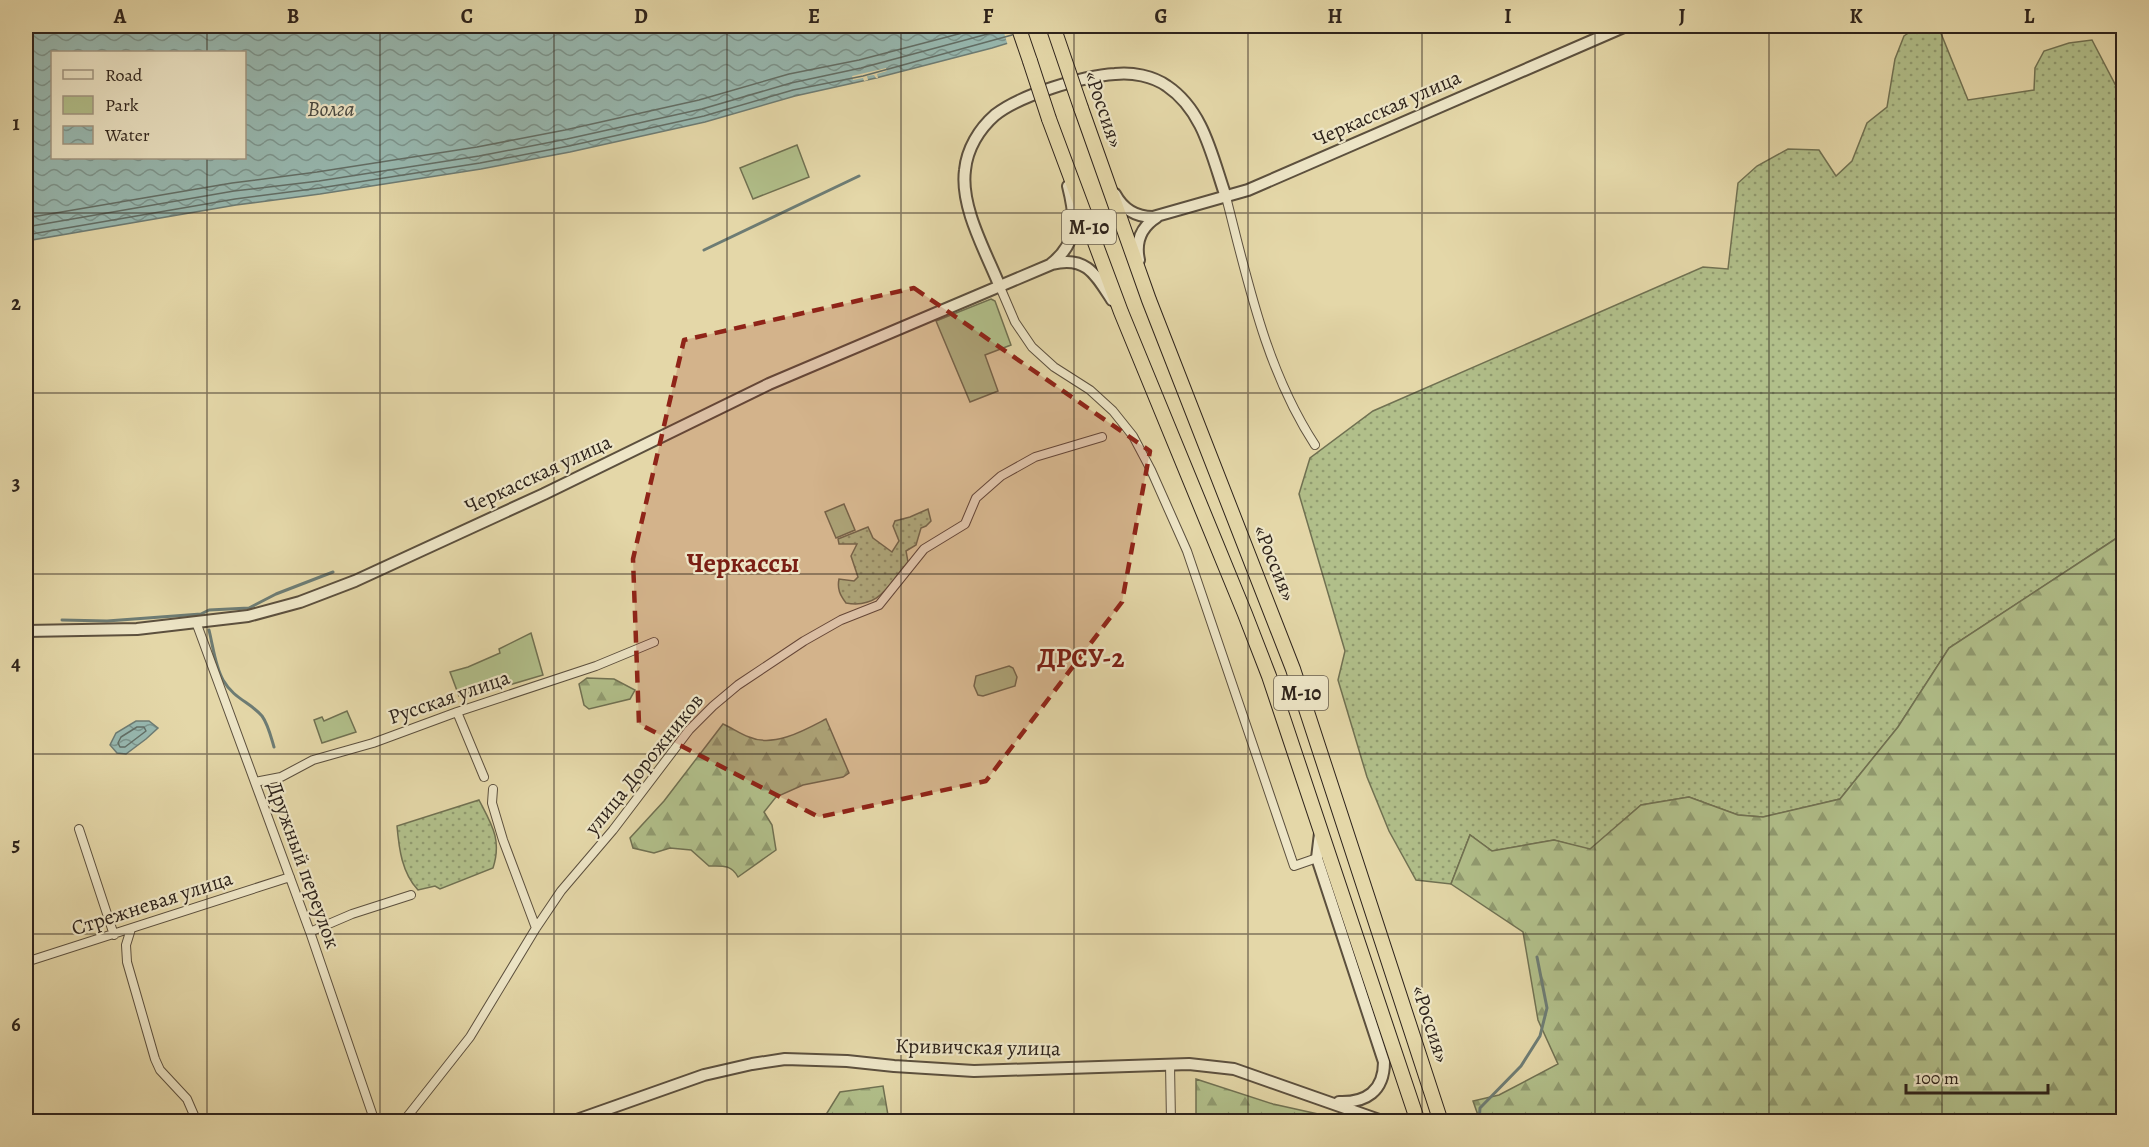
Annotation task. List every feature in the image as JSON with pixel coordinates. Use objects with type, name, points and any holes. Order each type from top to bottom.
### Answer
[{"type":"highway","name":"М-10","points":[[1018,26],[1057,142],[1120,312]]},
{"type":"highway","name":"«Россия»","points":[[1053,26],[1149,300],[1293,669],[1442,1122]]},
{"type":"highway","name":"«Россия»","points":[[1120,312],[1269,676],[1418,1122]]},
{"type":"street","name":"Черкасская улица","points":[[1090,133],[1122,205],[1138,215],[1160,216],[1248,190],[1626,26]]},
{"type":"street","points":[[1315,445],[1297,417],[1268,352],[1226,197],[1197,117],[1183,100],[1158,81],[1137,75],[1116,73],[1037,94],[1009,106],[991,119],[976,137],[965,165],[964,184],[967,202],[1015,322],[1032,347],[1054,367],[1098,396],[1133,436],[1151,470],[1187,551],[1294,866],[1317,858]]},
{"type":"street","name":"Черкасская улица","points":[[1045,267],[1065,250],[1074,226],[1073,205],[1057,142]]},
{"type":"street","points":[[1149,300],[1138,257],[1138,242],[1145,226],[1160,216]]},
{"type":"street","name":"Черкасская улица","points":[[26,631],[137,629],[266,612],[300,602],[355,581],[544,494],[769,384],[1045,267],[1067,262],[1088,268],[1094,272],[1120,312]]},
{"type":"street","name":"улица Дорожников","points":[[403,1122],[470,1036],[561,891],[613,830],[689,730],[713,706],[738,685],[804,641],[842,620],[879,605],[924,549],[965,524],[976,498],[1001,476],[1035,457],[1102,436]]},
{"type":"street","name":"Дружный переулок","points":[[196,622],[310,932],[375,1122]]},
{"type":"street","name":"Русская улица","points":[[255,782],[281,777],[313,760],[373,743],[457,712],[596,666],[654,642]]},
{"type":"street","points":[[457,712],[484,777]]},
{"type":"street","points":[[493,789],[492,803],[500,831],[536,928]]},
{"type":"street","points":[[79,829],[114,935]]},
{"type":"street","points":[[1320,833],[1317,858],[1383,1055],[1384,1066],[1380,1083],[1368,1096],[1351,1103],[1326,1102]]},
{"type":"street","name":"Стрежневая улица","points":[[26,962],[290,877]]},
{"type":"street","points":[[310,932],[352,914],[411,895]]},
{"type":"street","points":[[131,929],[126,945],[127,962],[155,1059],[160,1070],[187,1099],[197,1122]]},
{"type":"street","name":"Кривичская улица","points":[[571,1122],[704,1075],[774,1060],[806,1059],[974,1071],[1170,1064],[1204,1065],[1234,1070],[1385,1122]]},
{"type":"street","points":[[1170,1064],[1171,1122]]},
{"type":"highlighted area","points":[[914,288],[1150,451],[1122,602],[986,781],[819,817],[639,724],[633,559],[684,340]]},
{"type":"green space","points":[[1919,26],[1938,26],[1968,100],[2034,90],[2035,68],[2044,51],[2069,43],[2092,40],[2115,84],[2123,81],[2123,534],[1949,648],[1898,727],[1840,799],[1763,817],[1738,815],[1689,797],[1641,805],[1590,850],[1554,840],[1492,851],[1470,835],[1451,884],[1416,880],[1389,831],[1367,777],[1338,680],[1345,651],[1299,494],[1310,458],[1373,411],[1703,267],[1728,269],[1738,183],[1757,166],[1788,149],[1819,150],[1836,176],[1852,161],[1867,123],[1887,107],[1895,59],[1904,36]]},
{"type":"green space","points":[[797,145],[809,177],[753,199],[740,168]]},
{"type":"green space","points":[[991,299],[995,301],[1011,345],[985,355],[998,391],[970,402],[936,321]]},
{"type":"green space","points":[[844,504],[855,530],[836,538],[825,512]]},
{"type":"green space","points":[[928,509],[931,521],[921,528],[916,545],[906,551],[908,562],[889,587],[875,599],[867,602],[846,603],[838,586],[839,579],[854,581],[858,577],[851,556],[857,544],[839,544],[838,539],[868,527],[873,538],[892,552],[899,541],[893,526],[895,521]]},
{"type":"green space","points":[[2123,534],[2123,1121],[1480,1121],[1473,1101],[1499,1095],[1558,1064],[1538,1020],[1523,932],[1451,884],[1470,835],[1492,851],[1554,840],[1590,849],[1641,805],[1689,797],[1738,815],[1763,817],[1840,799],[1898,727],[1949,648]]},
{"type":"green space","points":[[531,633],[543,675],[509,685],[507,680],[459,696],[450,672],[500,653],[499,649]]},
{"type":"green space","points":[[1009,666],[1013,668],[1017,677],[1015,686],[983,696],[978,695],[974,686],[976,676]]},
{"type":"green space","points":[[587,678],[614,679],[635,690],[630,699],[589,709],[584,705],[579,684]]},
{"type":"green space","points":[[347,711],[356,732],[322,743],[314,720],[322,717],[324,721]]},
{"type":"green space","points":[[826,719],[849,773],[843,777],[803,785],[776,797],[764,812],[772,825],[776,850],[738,877],[729,868],[709,866],[691,850],[670,848],[654,853],[633,848],[630,838],[664,801],[723,724],[749,737],[769,740],[789,736]]},
{"type":"green space","points":[[479,800],[492,825],[496,841],[496,858],[493,868],[440,889],[435,886],[418,890],[405,868],[400,852],[397,826]]},
{"type":"green space","points":[[1196,1079],[1273,1104],[1327,1116],[1336,1121],[1196,1121]]},
{"type":"green space","points":[[883,1086],[889,1121],[822,1121],[840,1092]]},
{"type":"water","name":"Волга","points":[[26,26],[1063,26],[992,48],[795,96],[705,122],[570,152],[481,169],[236,205],[26,241]]},
{"type":"water","points":[[136,721],[149,721],[158,728],[126,754],[117,753],[110,745],[116,733]]},
{"type":"pier","points":[[1002,26],[1066,26],[1008,46]]},
{"type":"pier","points":[[886,68],[887,71],[877,74],[878,78],[874,75],[867,76],[868,80],[864,81],[863,78],[853,80],[852,76]]},
{"type":"waterway","points":[[704,250],[859,176]]},
{"type":"waterway","points":[[62,620],[107,621],[249,608],[276,594],[333,572]]},
{"type":"waterway","points":[[209,630],[216,662],[223,680],[232,692],[262,716],[274,747]]},
{"type":"waterway","points":[[1479,1122],[1480,1108],[1521,1066],[1540,1036],[1547,1008],[1537,957]]},
{"type":"district","name":"Черкассы","points":[[743,563]]},
{"type":"district","name":"ДРСУ-2","points":[[1081,658]]}]
